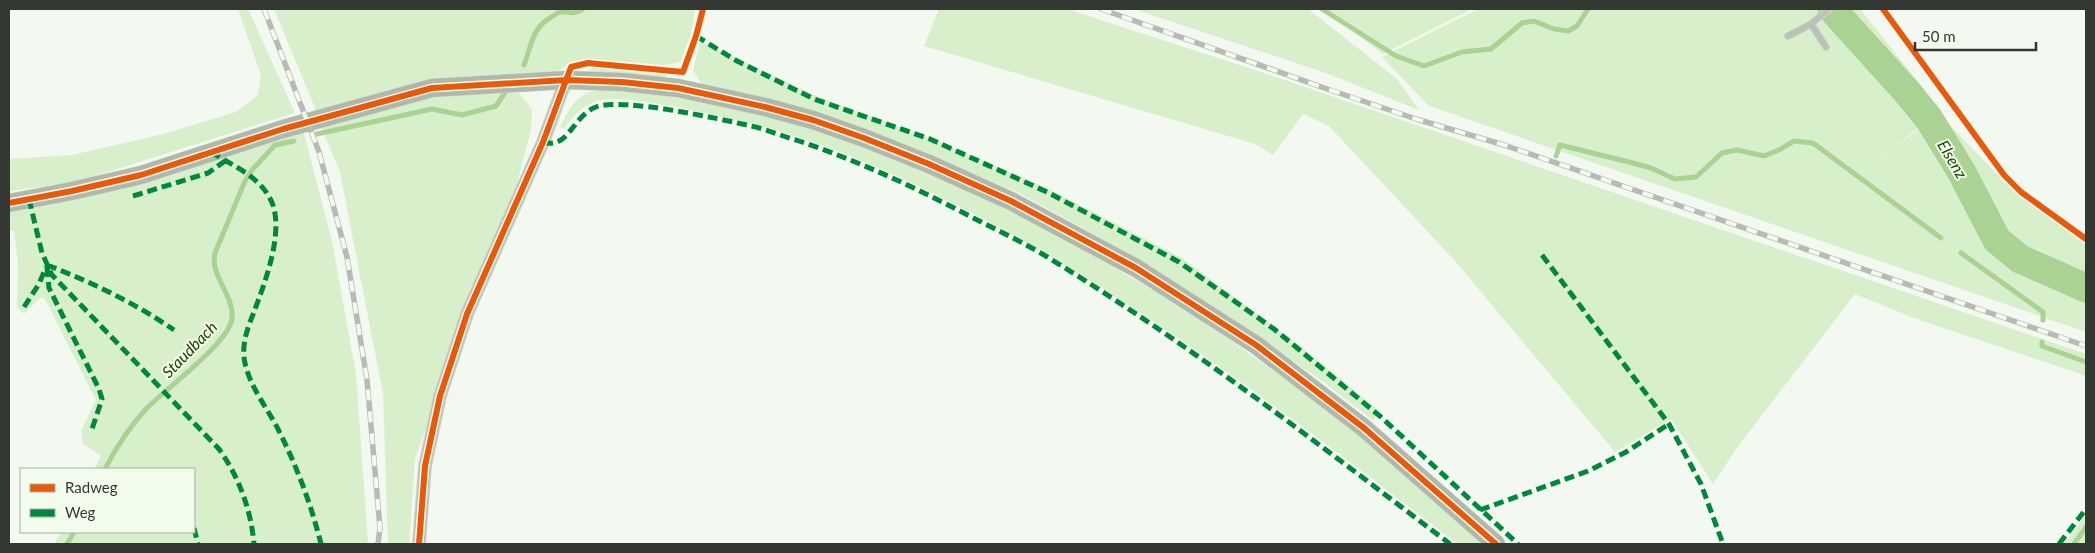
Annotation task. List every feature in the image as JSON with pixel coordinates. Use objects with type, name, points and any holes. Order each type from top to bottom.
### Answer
[{"type":"street","points":[[419,544],[425,466],[440,396],[468,314],[543,142],[566,80]]},
{"type":"street","points":[[9,203],[141,175],[283,129],[432,88],[566,80],[622,82],[678,88],[764,107],[813,120],[929,164],[1011,201],[1136,268],[1256,345],[1364,428],[1496,544]]},
{"type":"lane","points":[[1788,36],[1811,24],[1827,11]]},
{"type":"lane","points":[[1811,24],[1826,47]]},
{"type":"green space","points":[[238,9],[248,9],[295,113],[76,182],[9,191],[9,159],[72,155],[163,134],[236,112],[258,95],[261,75]]},
{"type":"green space","points":[[274,9],[695,9],[691,34],[680,62],[664,65],[590,59],[571,62],[554,74],[318,115]]},
{"type":"green space","points":[[939,9],[1067,9],[1261,72],[2086,354],[2086,376],[1914,318],[1855,294],[1736,449],[1713,484],[1671,419],[1615,452],[1456,262],[1329,126],[1303,114],[1273,155],[1255,144],[924,46]]},
{"type":"green space","points":[[1134,9],[1308,9],[1397,79],[1419,110],[1326,73]]},
{"type":"green space","points":[[1323,9],[1472,9],[1383,54]]},
{"type":"green space","points":[[1478,9],[1860,9],[1940,109],[1878,162],[1938,113],[2015,193],[2086,245],[2086,332],[1429,106],[1382,57]]},
{"type":"green space","points":[[700,41],[814,95],[937,141],[1047,188],[1182,258],[1300,346],[1377,409],[1374,421],[1318,378],[1220,311],[1097,236],[1017,192],[894,141],[702,85],[693,70]]},
{"type":"green space","points":[[594,67],[666,74],[666,78],[585,72]]},
{"type":"green space","points":[[603,89],[689,98],[731,107],[814,130],[855,144],[934,176],[1046,230],[1101,259],[1154,291],[1258,360],[1374,447],[1483,544],[1458,544],[1344,457],[1169,332],[1048,255],[962,208],[914,184],[841,152],[768,128],[696,111],[629,100],[603,100],[589,104],[564,129],[560,127],[576,101],[587,94]]},
{"type":"green space","points":[[432,92],[519,93],[532,109],[531,130],[508,217],[439,390],[415,459],[409,544],[388,544],[383,394],[340,172],[319,122]]},
{"type":"green space","points":[[303,130],[332,241],[356,374],[368,544],[54,544],[60,533],[195,533],[195,468],[95,468],[101,456],[83,444],[81,431],[96,400],[45,299],[41,297],[24,314],[17,307],[18,263],[14,231],[9,230],[9,210],[77,199],[164,178]]},
{"type":"green space","points":[[2086,515],[2086,544],[2064,544]]},
{"type":"waterway","name":"Staudbach","points":[[524,65],[533,38],[544,22],[560,12],[573,13],[583,9]]},
{"type":"waterway","points":[[1322,9],[1396,56],[1424,66],[1462,52],[1491,49],[1522,23],[1534,21],[1554,29],[1568,31],[1577,26],[1588,9]]},
{"type":"waterway","name":"Elsenz","points":[[1832,9],[1929,119],[1961,171],[1997,240],[2020,259],[2086,288]]},
{"type":"waterway","name":"Staudbach","points":[[317,134],[432,109],[462,115],[496,106],[506,91]]},
{"type":"waterway","name":"Staudbach","points":[[106,468],[123,438],[146,409],[195,366],[220,341],[228,329],[232,319],[232,310],[216,269],[215,253],[245,181],[252,170],[275,145],[294,141]]},
{"type":"waterway","points":[[1556,156],[1560,145],[1651,168],[1675,179],[1696,177],[1722,153],[1737,150],[1764,156],[1794,141],[1813,143],[1941,238]]},
{"type":"waterway","points":[[1961,253],[2043,312],[2043,320]]},
{"type":"waterway","points":[[2042,342],[2042,346],[2086,362]]},
{"type":"waterway","points":[[2074,544],[2086,527]]},
{"type":"waterway","name":"Staudbach","points":[[67,544],[73,533]]},
{"type":"railway","points":[[264,9],[319,152],[347,257],[367,380],[380,528],[378,544]]},
{"type":"railway","points":[[1101,9],[1330,90],[1416,119],[1504,145],[2086,346]]},
{"type":"marked path","points":[[696,36],[737,61],[814,99],[930,139],[1047,192],[1179,262],[1274,329],[1381,417],[1518,544]]},
{"type":"marked path","points":[[543,142],[552,143],[559,141],[565,137],[581,117],[596,107],[627,105],[672,110],[757,127],[817,147],[879,172],[1019,241],[1093,285],[1248,392],[1450,544]]},
{"type":"marked path","points":[[211,152],[242,170],[257,182],[268,195],[274,207],[276,221],[273,253],[247,332],[244,360],[252,384],[279,431],[298,472],[321,544]]},
{"type":"marked path","points":[[133,196],[208,173],[225,161]]},
{"type":"marked path","points":[[29,199],[42,253],[52,275],[219,449],[243,494],[254,544]]},
{"type":"marked path","points":[[1542,255],[1669,424],[1701,484],[1723,544]]},
{"type":"marked path","points":[[47,265],[112,294],[174,330]]},
{"type":"marked path","points":[[24,307],[39,284],[46,267]]},
{"type":"marked path","points":[[47,267],[49,288],[99,389],[102,399],[91,432]]},
{"type":"marked path","points":[[1480,510],[1588,471],[1626,452],[1669,424]]},
{"type":"marked path","points":[[2059,544],[2086,509]]},
{"type":"marked path","points":[[195,532],[198,544]]},
{"type":"cycle path","points":[[419,544],[425,466],[440,396],[467,314],[543,142],[571,67],[588,63],[683,72],[703,9]]},
{"type":"cycle path","points":[[1883,9],[2004,175],[2021,192],[2086,239]]},
{"type":"cycle path","points":[[9,203],[141,175],[283,129],[432,88],[566,80],[622,82],[678,88],[765,107],[813,120],[929,164],[1011,201],[1136,268],[1256,345],[1364,428],[1496,544]]}]
